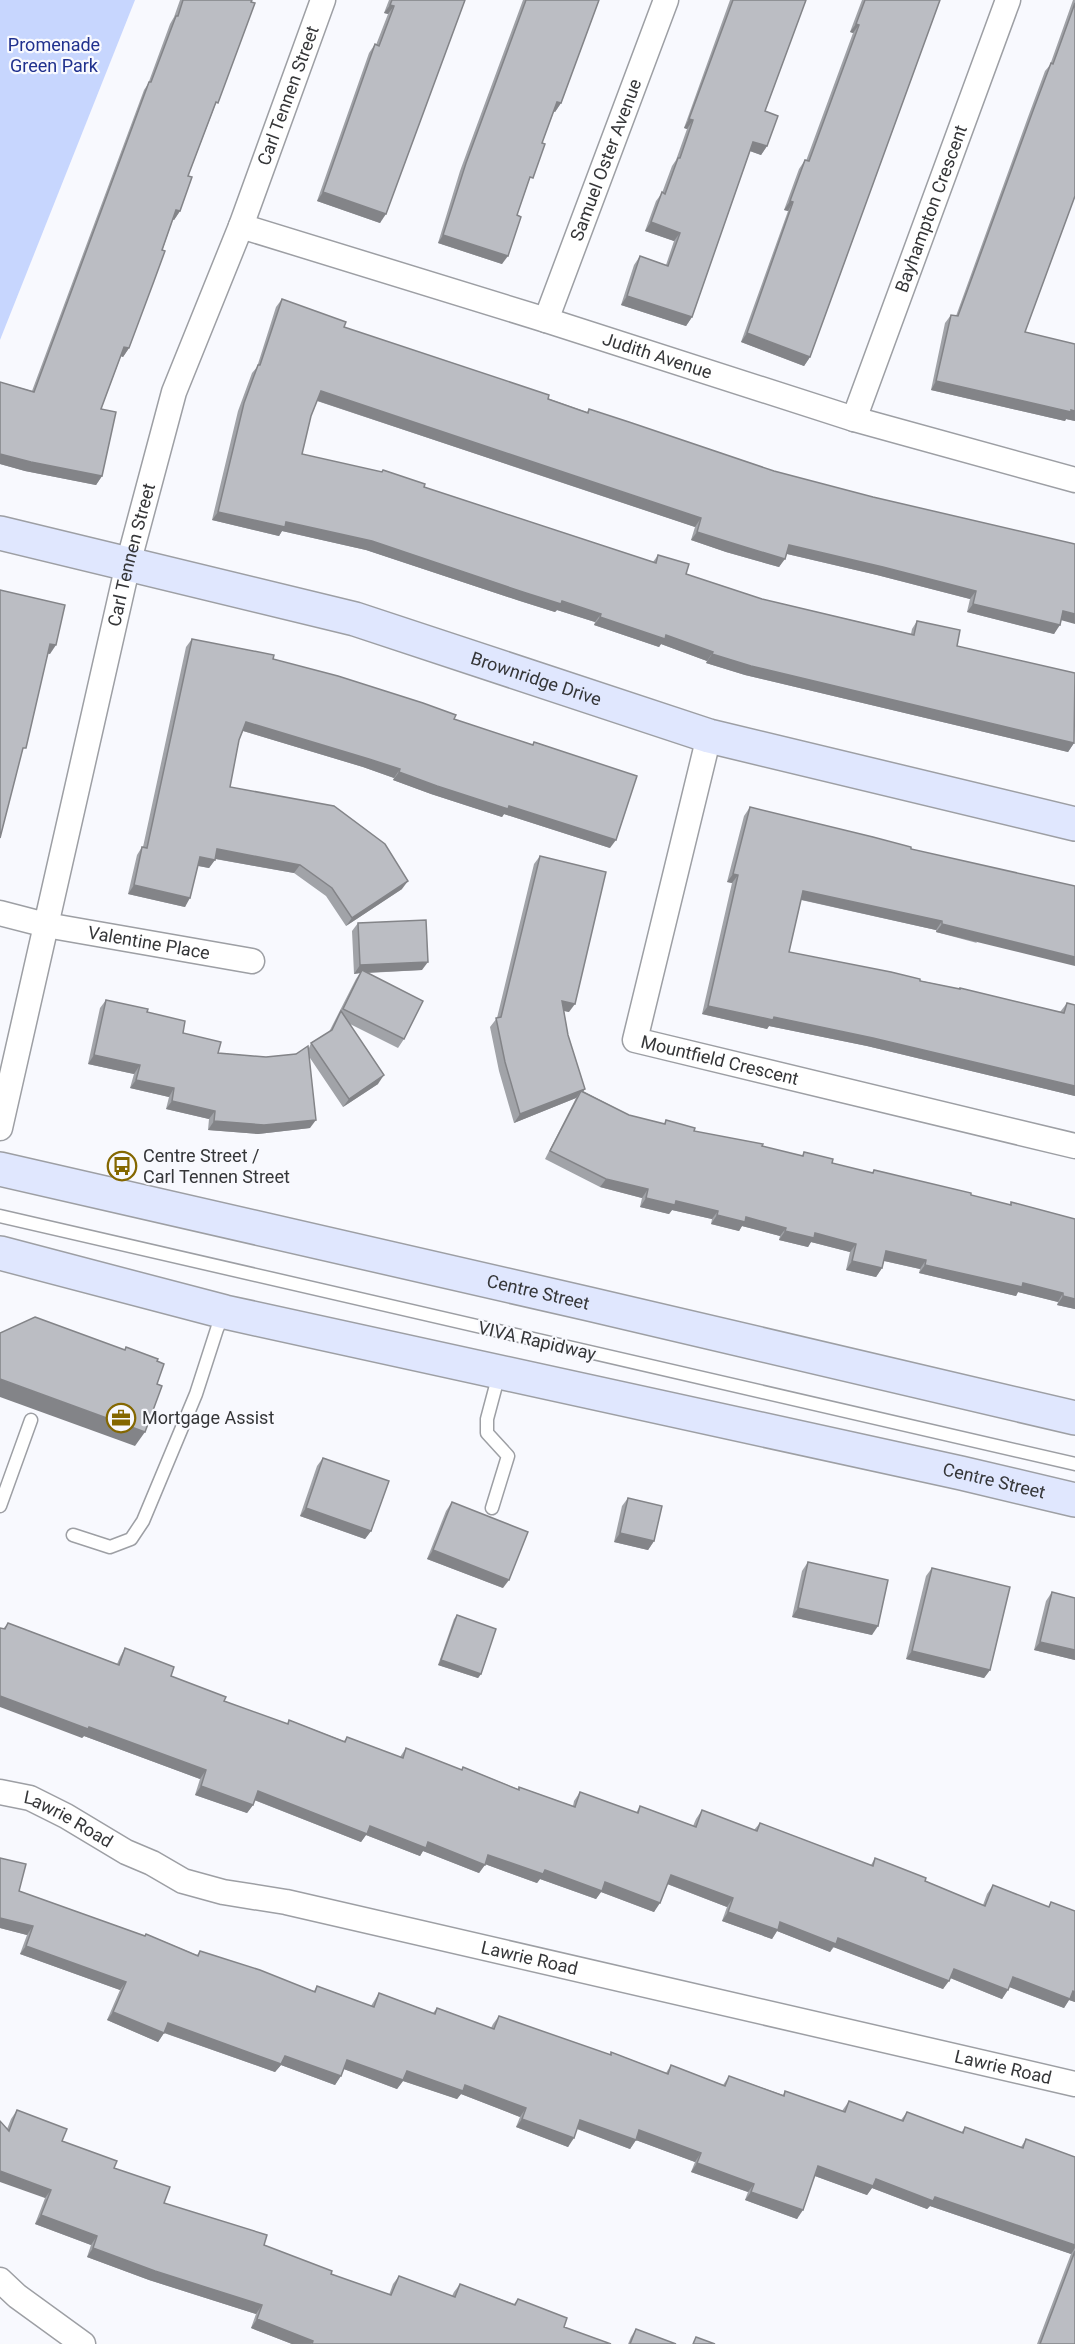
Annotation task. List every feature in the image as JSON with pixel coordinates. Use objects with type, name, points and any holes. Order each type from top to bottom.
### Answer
[{"type":"main road","name":"Brownridge Drive","points":[[0,533],[355,619],[709,736],[1075,824]]},
{"type":"main road","name":"Centre Street","points":[[0,1169],[1075,1418]]},
{"type":"main road","name":"Centre Street","points":[[0,1253],[225,1312],[1075,1500]]},
{"type":"street","name":"Carl Tennen Street","points":[[0,1128],[128,564],[174,392],[241,226],[323,0]]},
{"type":"street","name":"Samuel Oster Avenue","points":[[546,320],[666,0]]},
{"type":"street","name":"Bayhampton Crescent","points":[[854,419],[1008,0]]},
{"type":"street","name":"Judith Avenue","points":[[241,226],[546,320],[854,419],[1075,480]]},
{"type":"street","name":"Mountfield Crescent","points":[[709,736],[634,1040],[1075,1146]]},
{"type":"street","name":"Valentine Place","points":[[0,913],[46,925],[252,961]]},
{"type":"street","name":"Lawrie Road","points":[[0,1792],[30,1798],[183,1881],[223,1892],[286,1902],[1075,2084]]},
{"type":"street","points":[[0,2280],[17,2296],[83,2344]]},
{"type":"lane","name":"VIVA Rapidway","points":[[0,1216],[1075,1464]]},
{"type":"lane","points":[[72,1535],[110,1547],[131,1539],[142,1521],[196,1394],[217,1329],[225,1312]]},
{"type":"lane","points":[[492,1508],[508,1456],[487,1433],[487,1419],[499,1373]]},
{"type":"lane","points":[[0,1506],[31,1420]]},
{"type":"green space","name":"Promenade Green Park","points":[[0,0],[135,0],[0,340]]},
{"type":"building","points":[[183,0],[252,0],[251,2],[255,3],[188,176],[192,177],[180,211],[176,210],[162,250],[165,251],[129,348],[124,347],[101,409],[116,412],[102,476],[0,454],[0,382],[34,392],[149,82],[151,82]]},
{"type":"building","points":[[392,0],[465,0],[386,214],[323,192],[375,44],[379,46],[394,6],[390,5]]},
{"type":"building","points":[[526,0],[599,0],[561,103],[557,102],[542,143],[545,144],[533,178],[530,177],[517,215],[521,217],[508,256],[443,235],[466,163]]},
{"type":"building","points":[[733,0],[806,0],[765,111],[778,116],[767,146],[753,142],[692,317],[627,296],[640,256],[668,266],[680,233],[651,222],[662,192],[665,194],[678,158],[680,158],[693,120],[689,119]]},
{"type":"building","points":[[865,0],[940,0],[810,357],[747,333],[793,202],[790,201],[805,160],[809,161],[859,25],[856,24]]},
{"type":"building","points":[[1075,3],[1075,196],[1025,332],[1075,344],[1075,411],[1071,410],[1071,412],[936,381],[951,315],[958,316]]},
{"type":"building","points":[[282,299],[346,322],[344,327],[549,395],[548,399],[588,413],[589,409],[774,471],[873,497],[1075,544],[1075,614],[1063,611],[1060,625],[973,604],[976,591],[883,567],[789,545],[785,559],[697,532],[701,518],[321,391],[311,416],[302,454],[382,472],[383,470],[425,484],[424,487],[656,563],[658,555],[689,564],[686,574],[762,599],[914,635],[917,621],[960,630],[957,646],[1075,673],[1074,743],[751,666],[712,654],[713,652],[666,635],[665,639],[600,617],[601,614],[562,601],[561,604],[526,593],[372,541],[286,522],[285,527],[218,512],[244,403],[258,365],[260,365]]},
{"type":"building","points":[[0,590],[65,605],[56,645],[50,644],[26,748],[23,748],[0,838]]},
{"type":"building","points":[[192,639],[274,655],[273,659],[338,676],[423,703],[456,715],[454,719],[533,745],[534,742],[637,776],[616,840],[509,806],[508,809],[399,772],[400,769],[246,722],[239,740],[230,787],[334,806],[385,844],[408,881],[352,918],[332,888],[300,865],[217,849],[215,860],[200,857],[190,898],[134,885],[142,847],[147,848]]},
{"type":"building","points":[[750,807],[873,837],[911,847],[911,849],[1075,886],[1075,957],[942,924],[942,921],[803,891],[789,952],[891,972],[920,979],[920,981],[960,988],[1064,1013],[1067,1003],[1075,1005],[1075,1086],[873,1038],[708,1006],[738,875],[733,874]]},
{"type":"building","points":[[540,856],[606,872],[575,1004],[562,1001],[568,1035],[585,1089],[520,1114],[505,1062],[496,1018],[501,1017]]},
{"type":"building","points":[[426,920],[428,962],[360,965],[358,923]]},
{"type":"building","points":[[362,970],[423,1001],[404,1039],[343,1009]]},
{"type":"building","points":[[106,1000],[148,1009],[147,1012],[185,1021],[183,1033],[221,1042],[218,1053],[266,1057],[296,1054],[308,1046],[316,1120],[264,1125],[214,1121],[215,1111],[172,1101],[174,1088],[136,1080],[140,1065],[94,1055]]},
{"type":"building","points":[[341,1011],[384,1075],[349,1099],[311,1043],[332,1030]]},
{"type":"building","points":[[581,1091],[629,1115],[665,1124],[666,1120],[695,1128],[694,1131],[763,1144],[762,1146],[803,1156],[804,1152],[833,1159],[832,1163],[873,1173],[874,1170],[1075,1219],[1075,1299],[1063,1296],[1063,1293],[1023,1283],[1022,1287],[925,1265],[926,1260],[886,1251],[882,1268],[852,1261],[856,1244],[815,1233],[814,1238],[785,1231],[786,1228],[746,1217],[745,1222],[717,1215],[718,1211],[676,1201],[675,1205],[646,1198],[648,1189],[606,1179],[550,1151]]},
{"type":"building","points":[[35,1317],[125,1350],[126,1347],[158,1359],[157,1361],[164,1364],[157,1384],[162,1386],[145,1432],[0,1379],[0,1333]]},
{"type":"building","points":[[323,1458],[389,1481],[371,1531],[306,1508]]},
{"type":"building","points":[[628,1498],[662,1506],[654,1541],[620,1533]]},
{"type":"building","points":[[452,1502],[528,1532],[509,1580],[433,1550]]},
{"type":"building","points":[[808,1562],[888,1580],[878,1626],[798,1608]]},
{"type":"building","points":[[932,1568],[1010,1587],[990,1670],[912,1651]]},
{"type":"building","points":[[1052,1592],[1075,1598],[1075,1650],[1040,1642]]},
{"type":"building","points":[[457,1615],[496,1629],[481,1674],[441,1660]]},
{"type":"building","points":[[8,1623],[119,1665],[125,1648],[174,1667],[171,1676],[226,1697],[224,1701],[288,1724],[289,1720],[345,1742],[347,1737],[403,1758],[406,1748],[462,1770],[463,1767],[519,1790],[519,1787],[575,1807],[580,1792],[638,1813],[640,1806],[696,1827],[702,1810],[757,1831],[760,1823],[873,1866],[875,1858],[926,1878],[925,1881],[985,1906],[993,1885],[1049,1907],[1051,1902],[1075,1911],[1075,1992],[1073,1991],[1070,1999],[1013,1977],[1008,1990],[954,1969],[949,1981],[838,1938],[836,1944],[780,1922],[778,1930],[728,1912],[733,1898],[671,1875],[660,1903],[605,1882],[602,1891],[545,1870],[543,1874],[488,1855],[485,1865],[428,1842],[426,1848],[370,1826],[367,1834],[258,1791],[253,1805],[201,1786],[206,1770],[0,1696],[0,1628],[5,1629]]},
{"type":"building","points":[[0,1858],[26,1864],[19,1891],[145,1936],[146,1934],[198,1956],[200,1951],[260,1970],[315,1992],[317,1986],[374,2007],[379,1993],[435,2014],[437,2008],[494,2029],[499,2016],[611,2055],[611,2052],[668,2074],[671,2065],[725,2086],[729,2076],[784,2096],[785,2091],[845,2112],[849,2101],[903,2121],[907,2112],[963,2133],[965,2127],[1023,2148],[1026,2139],[1075,2157],[1075,2245],[935,2197],[933,2201],[876,2179],[873,2186],[818,2166],[803,2210],[751,2192],[754,2184],[697,2163],[701,2153],[639,2130],[636,2140],[580,2120],[574,2138],[522,2119],[526,2108],[465,2085],[463,2091],[407,2071],[403,2080],[347,2060],[341,2076],[285,2056],[281,2064],[168,2023],[164,2033],[113,2012],[126,1982],[26,1946],[33,1926],[0,1918]]},
{"type":"building","points":[[17,2110],[67,2129],[62,2141],[117,2161],[114,2168],[170,2187],[164,2203],[267,2235],[264,2245],[332,2271],[331,2274],[391,2295],[399,2276],[455,2297],[460,2284],[515,2305],[518,2299],[567,2318],[564,2327],[611,2344],[312,2344],[313,2341],[257,2319],[262,2305],[155,2271],[93,2248],[97,2236],[41,2215],[51,2190],[0,2171],[0,2121],[9,2131]]},
{"type":"building","points":[[1075,2251],[1075,2344],[1040,2344]]},
{"type":"building","points":[[636,2329],[676,2344],[630,2344]]},
{"type":"building","points":[[696,2337],[715,2344],[693,2344]]},
{"type":"place","name":"Centre Street / Carl Tennen Street","points":[[122,1166]]},
{"type":"place","name":"Mortgage Assist","points":[[121,1418]]}]
